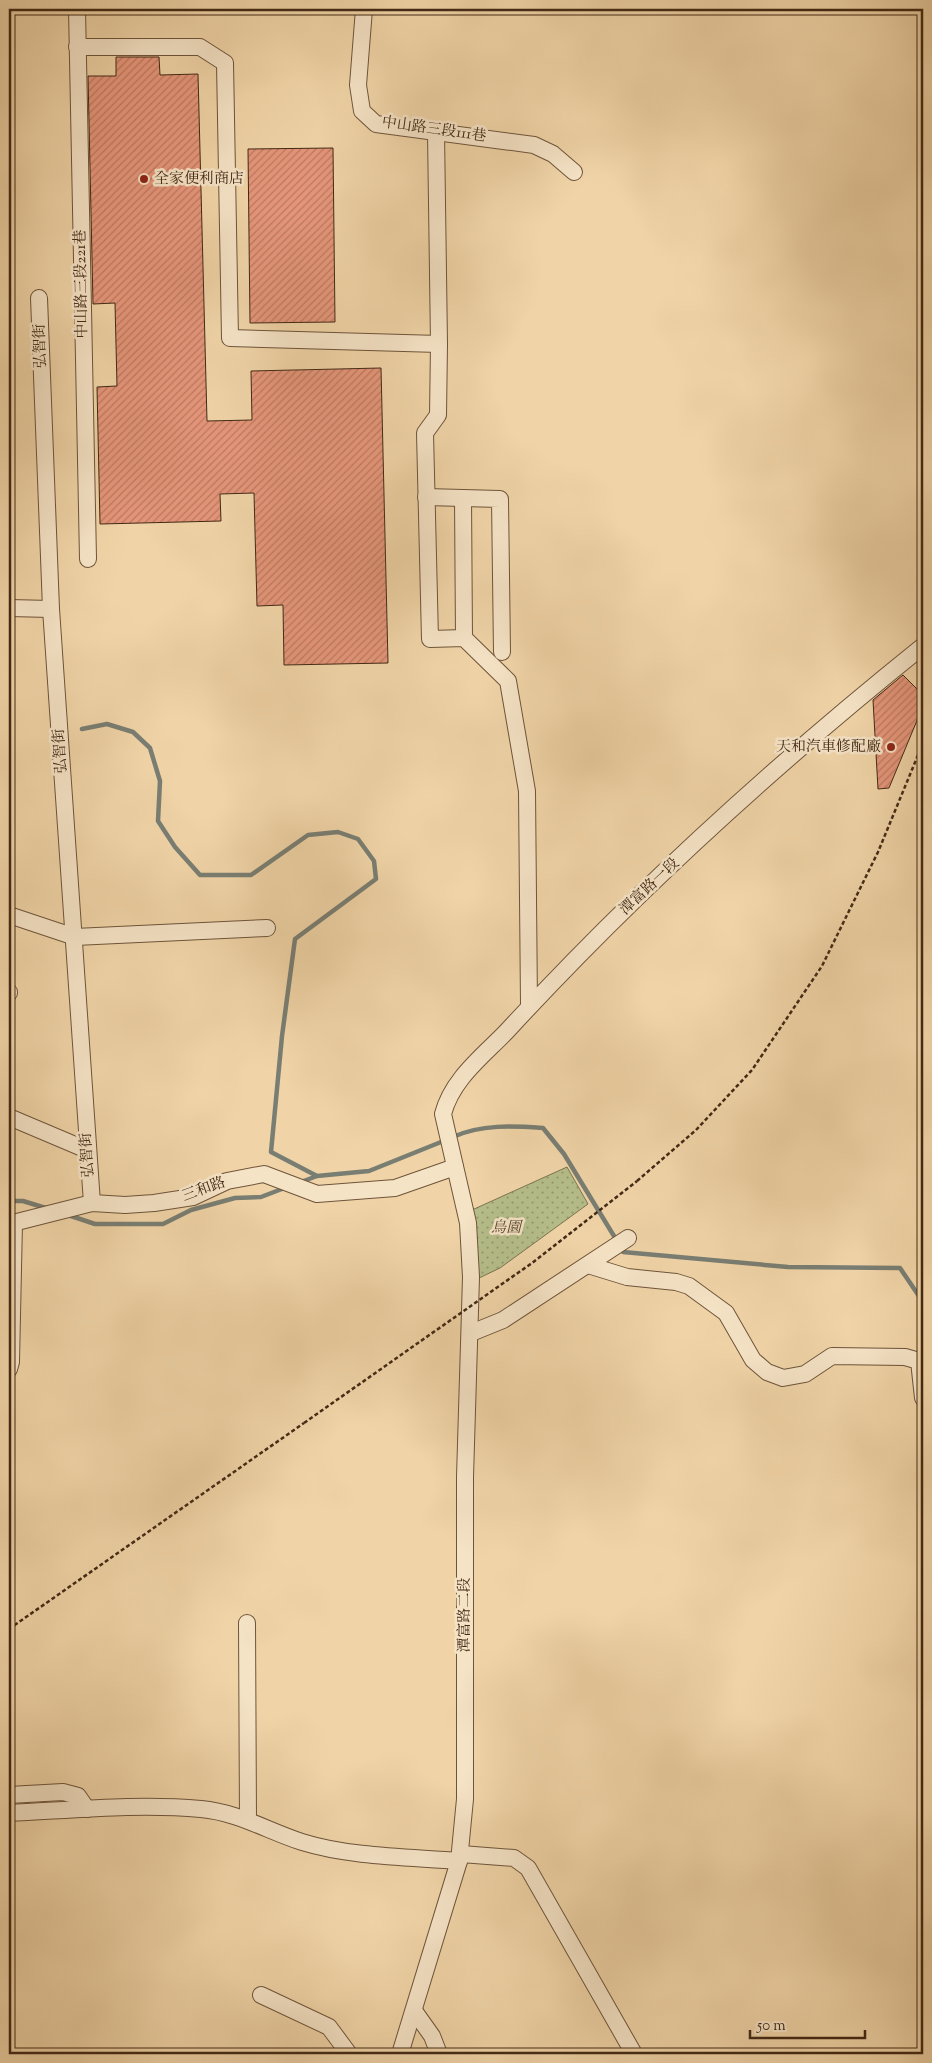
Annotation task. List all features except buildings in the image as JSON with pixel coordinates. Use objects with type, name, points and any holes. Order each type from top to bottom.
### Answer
[{"type":"street","name":"中山路三段221巷","points":[[77,9],[88,559]]},
{"type":"street","name":"中山路三段111巷","points":[[364,9],[358,85],[362,111],[376,124],[534,145],[553,154],[574,172]]},
{"type":"street","points":[[77,47],[200,47],[225,63],[230,338],[440,344]]},
{"type":"street","points":[[436,132],[440,344],[438,415],[425,433],[430,639],[464,638]]},
{"type":"street","name":"弘智街","points":[[39,298],[51,609],[92,1203]]},
{"type":"street","points":[[426,497],[500,499],[502,652]]},
{"type":"street","points":[[464,498],[464,638],[508,681],[527,791],[529,1005]]},
{"type":"street","points":[[9,608],[51,609]]},
{"type":"street","name":"潭富路一段","points":[[453,1160],[443,1114],[452,1090],[529,1005],[640,896],[773,772],[923,646]]},
{"type":"street","points":[[9,915],[74,937],[267,928]]},
{"type":"street","points":[[9,1117],[87,1150]]},
{"type":"street","name":"三和路","points":[[12,1224],[92,1203],[154,1204],[193,1197],[227,1181],[264,1174],[317,1194],[395,1188],[453,1160]]},
{"type":"street","name":"潭富路二段","points":[[400,2054],[415,2012],[460,1858],[465,1799],[465,1477],[471,1333],[471,1277],[468,1223],[453,1160]]},
{"type":"street","points":[[9,1369],[12,1362],[12,1224]]},
{"type":"street","points":[[471,1333],[503,1320],[626,1239]]},
{"type":"street","points":[[594,1260],[627,1277],[676,1282],[689,1286],[726,1313],[753,1360],[767,1372],[783,1378],[805,1374],[832,1356],[905,1357],[921,1361],[923,1398]]},
{"type":"street","points":[[247,1624],[248,1820]]},
{"type":"street","points":[[9,1795],[63,1792],[78,1796],[87,1809]]},
{"type":"street","points":[[9,1813],[87,1809],[203,1809],[248,1820],[302,1842],[361,1853],[460,1858],[514,1858],[528,1868],[634,2054]]},
{"type":"street","points":[[261,1995],[329,2027],[349,2054]]},
{"type":"street","points":[[415,2012],[432,2036],[439,2054]]},
{"type":"path","points":[[9,1629],[532,1264],[637,1181],[696,1130],[752,1070],[822,966],[878,852],[923,743]]},
{"type":"green space","name":"鳥園","points":[[567,1167],[588,1204],[500,1268],[477,1279],[472,1210]]},
{"type":"waterway","points":[[82,729],[107,724],[133,732],[150,748],[160,781],[158,821],[175,847],[200,875],[251,875],[308,835],[338,832],[358,839],[374,861],[376,879],[295,939],[282,1036],[271,1152],[317,1176],[369,1171],[446,1140]]},
{"type":"waterway","points":[[453,1137],[486,1128],[543,1128],[564,1154],[617,1241]]},
{"type":"waterway","points":[[301,1182],[317,1176]]},
{"type":"waterway","points":[[68,1215],[95,1224],[163,1224],[191,1210],[235,1198],[261,1197],[287,1187]]},
{"type":"waterway","points":[[9,1201],[23,1201],[49,1209]]},
{"type":"waterway","points":[[621,1247],[623,1252],[788,1267],[900,1268],[923,1302]]},
{"type":"place","name":"全家便利商店","points":[[144,179]]},
{"type":"place","name":"天和汽車修配廠","points":[[891,747]]}]
